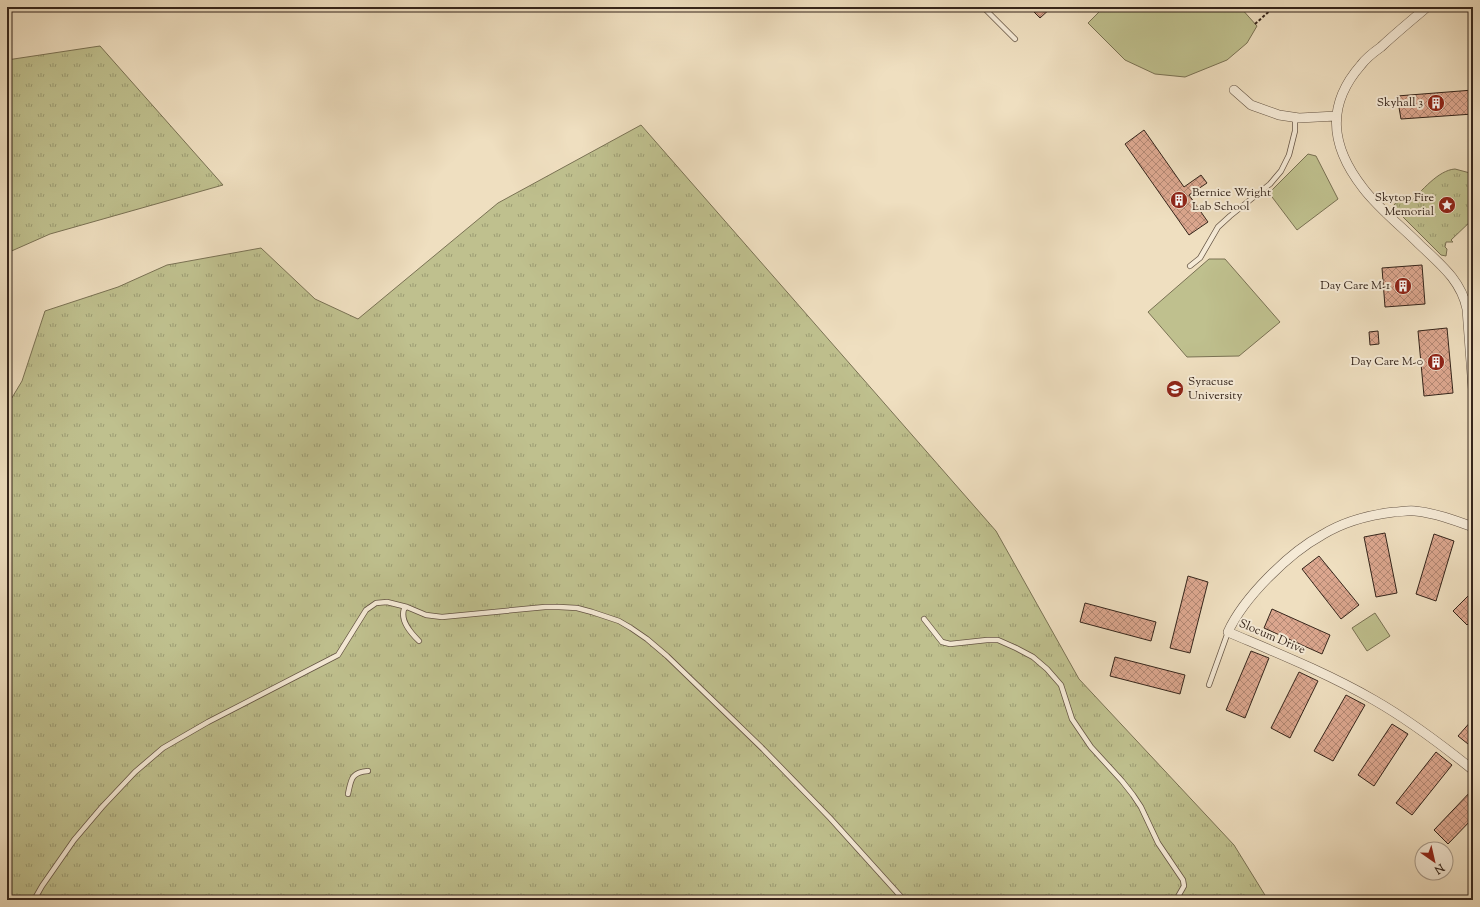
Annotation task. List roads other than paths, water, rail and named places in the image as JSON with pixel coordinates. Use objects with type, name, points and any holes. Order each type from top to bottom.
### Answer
[{"type":"street","points":[[1427,7],[1361,64],[1346,85],[1338,102],[1336,128],[1341,148],[1350,170],[1364,190],[1446,270],[1459,286],[1464,296],[1467,309],[1473,389]]},
{"type":"street","points":[[1234,90],[1251,105],[1279,115],[1296,118],[1336,116]]},
{"type":"street","name":"Slocum Drive","points":[[1473,527],[1450,518],[1414,510],[1355,520],[1322,534],[1294,554],[1267,579],[1244,605],[1228,632],[1314,669],[1374,700],[1405,719],[1473,770]]},
{"type":"lane","points":[[983,7],[1015,39]]},
{"type":"lane","points":[[1190,266],[1200,258],[1218,228],[1230,216],[1270,184],[1281,171],[1289,155],[1295,132],[1296,118]]},
{"type":"lane","points":[[34,900],[74,840],[135,772],[164,748],[208,722],[338,655],[366,610],[376,603],[387,602],[407,606],[426,615],[442,617],[545,607],[577,608],[611,618],[631,628],[662,652],[764,749],[904,900]]},
{"type":"lane","points":[[407,606],[404,608],[403,618],[419,641]]},
{"type":"lane","points":[[924,619],[942,642],[955,644],[998,640],[1033,657],[1047,669],[1061,685],[1072,719],[1091,747],[1133,795],[1141,807],[1158,843],[1183,880],[1184,886],[1176,900]]},
{"type":"lane","points":[[1209,685],[1228,632]]},
{"type":"lane","points":[[348,794],[352,777],[359,772],[368,772]]},
{"type":"place","name":"Skyhall 3","points":[[1436,103]]},
{"type":"place","name":"Bernice Wright Lab School","points":[[1179,200]]},
{"type":"place","name":"Skytop Fire Memorial","points":[[1447,205]]},
{"type":"place","name":"Day Care M-1","points":[[1403,286]]},
{"type":"place","name":"Day Care M-0","points":[[1436,362]]},
{"type":"place","name":"Syracuse University","points":[[1175,389]]}]
